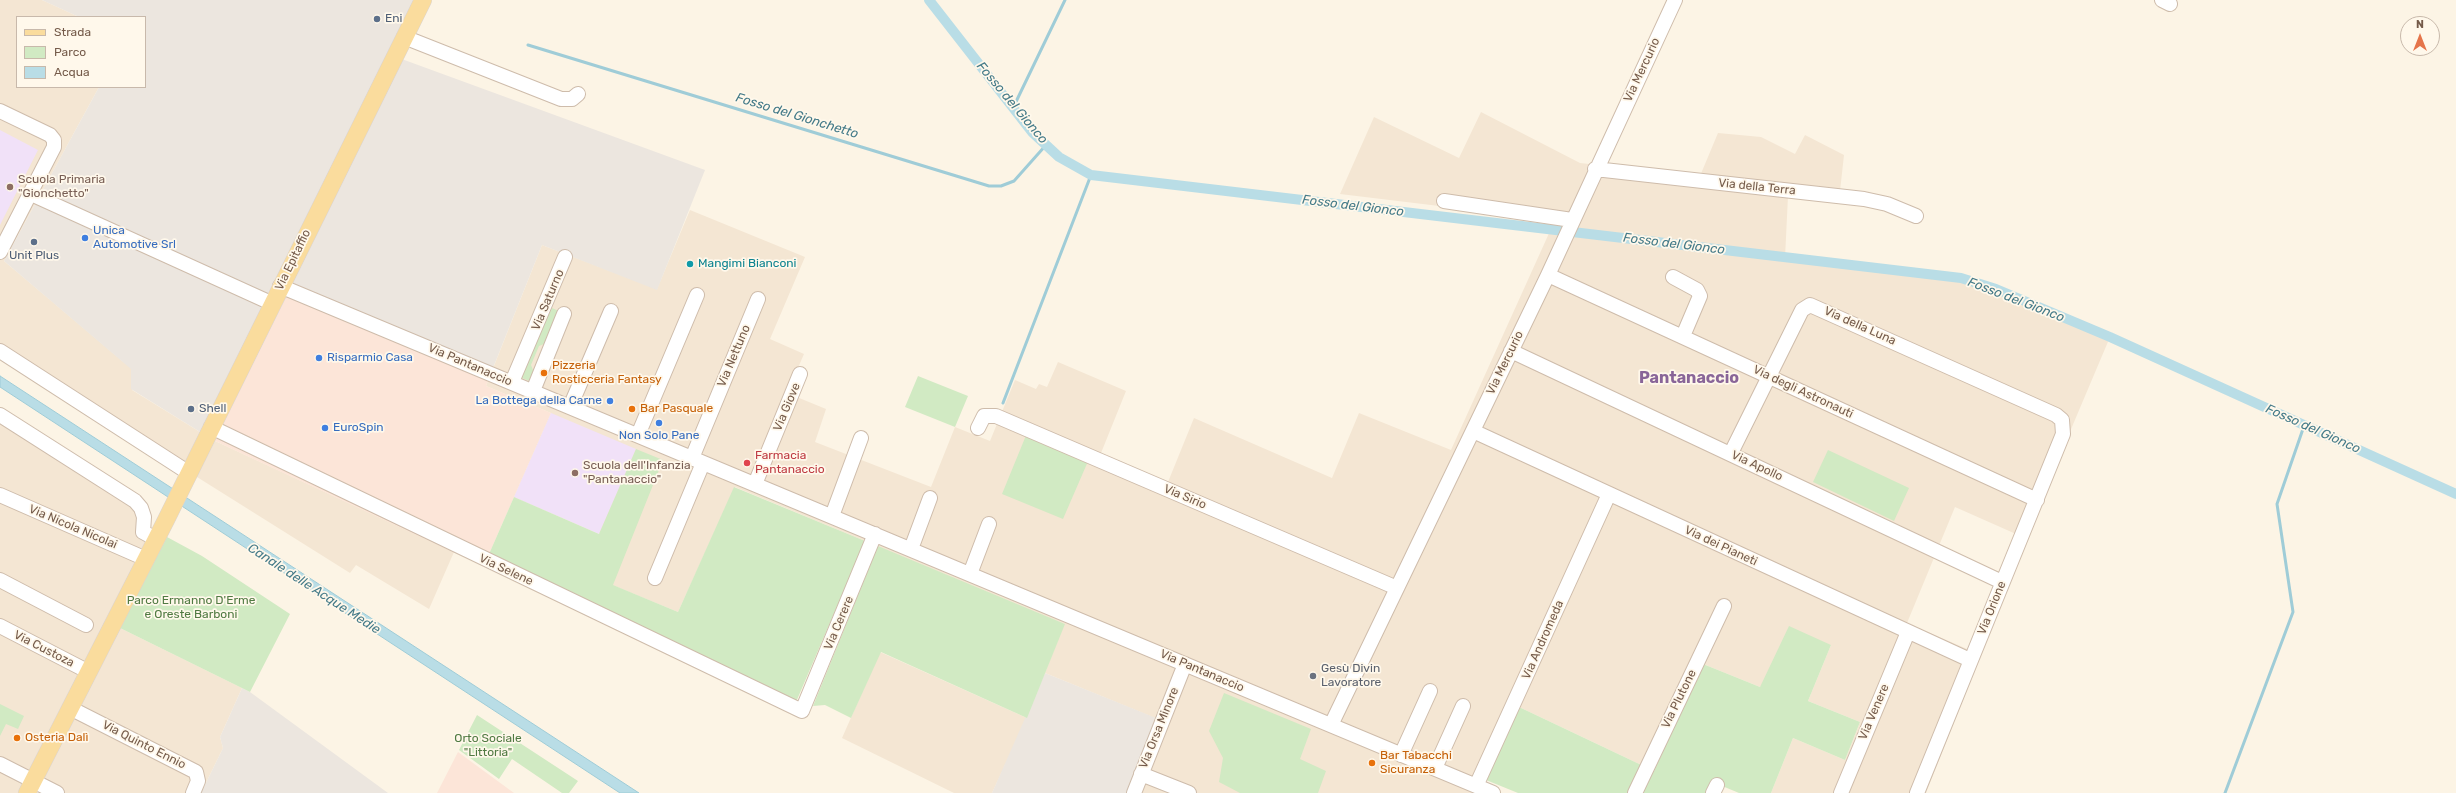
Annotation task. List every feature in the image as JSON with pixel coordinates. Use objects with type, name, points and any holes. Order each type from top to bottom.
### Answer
[{"type":"main road","name":"Via Epitaffio","points":[[30,787],[166,520],[271,304],[423,0]]},
{"type":"street","name":"Via Mercurio","points":[[1331,725],[1398,588],[1510,351],[1548,275],[1571,222],[1675,0]]},
{"type":"street","points":[[404,37],[561,99],[572,99],[578,94]]},
{"type":"street","points":[[0,112],[50,135],[54,140],[54,147],[0,252]]},
{"type":"street","name":"Via della Terra","points":[[1596,169],[1864,199],[1887,204],[1916,216]]},
{"type":"street","points":[[31,194],[271,304]]},
{"type":"street","points":[[1444,201],[1571,222]]},
{"type":"street","name":"Via Saturno","points":[[512,382],[565,257]]},
{"type":"street","name":"Via degli Astronauti","points":[[1548,275],[2037,500]]},
{"type":"street","points":[[1673,278],[1695,289],[1700,296],[1683,336]]},
{"type":"street","name":"Via Pantanaccio","points":[[280,286],[1493,793]]},
{"type":"street","points":[[638,435],[697,295]]},
{"type":"street","name":"Via Nettuno","points":[[698,460],[758,299]]},
{"type":"street","name":"Via della Luna","points":[[1731,453],[1802,310],[1805,306],[1812,305],[2056,415],[2063,422]]},
{"type":"street","points":[[570,407],[611,311]]},
{"type":"street","name":"Via Saturno","points":[[533,391],[564,314]]},
{"type":"street","name":"Via Saturno","points":[[530,342],[549,349]]},
{"type":"street","points":[[0,351],[187,476]]},
{"type":"street","name":"Via Apollo","points":[[1510,351],[1731,453],[2002,582]]},
{"type":"street","name":"Via Giove","points":[[755,484],[800,374]]},
{"type":"street","points":[[0,415],[135,501],[141,508],[144,517],[144,532],[156,539]]},
{"type":"street","name":"Via Sirio","points":[[978,428],[984,416],[996,416],[1398,588]]},
{"type":"street","name":"Via Orione","points":[[1917,793],[2063,434],[2063,422]]},
{"type":"street","name":"Via Selene","points":[[211,427],[802,711]]},
{"type":"street","name":"Via dei Pianeti","points":[[1472,431],[1970,660]]},
{"type":"street","points":[[832,516],[861,438]]},
{"type":"street","points":[[655,578],[698,460]]},
{"type":"street","name":"Via Andromeda","points":[[1476,786],[1609,494]]},
{"type":"street","name":"Via Nicola Nicolai","points":[[0,495],[146,559]]},
{"type":"street","points":[[911,549],[930,498]]},
{"type":"street","points":[[970,574],[988,524]]},
{"type":"street","name":"Via Cerere","points":[[802,711],[875,534]]},
{"type":"street","points":[[0,580],[86,625]]},
{"type":"street","name":"Via Plutone","points":[[1634,793],[1724,606]]},
{"type":"street","name":"Via Custoza","points":[[0,626],[89,672]]},
{"type":"street","name":"Via Venere","points":[[1841,793],[1908,632]]},
{"type":"street","name":"Via Orsa Minore","points":[[1134,793],[1185,664]]},
{"type":"street","points":[[1401,754],[1430,691]]},
{"type":"street","points":[[1434,768],[1463,706]]},
{"type":"street","name":"Via Quinto Ennio","points":[[70,708],[196,772],[198,782],[193,793]]},
{"type":"street","points":[[0,764],[30,787],[57,793]]},
{"type":"street","points":[[1141,774],[1189,793]]},
{"type":"shaded area","points":[[0,0],[42,0],[77,16],[16,16],[16,88],[98,88],[4,261],[132,369],[132,390],[213,440],[454,552],[429,609],[356,565],[350,573],[197,477],[177,460],[0,349]]},
{"type":"shaded area","points":[[42,0],[415,0],[388,54],[705,170],[657,290],[542,245],[493,368],[293,283],[213,440],[131,389],[131,369],[4,261],[98,88],[146,88],[146,16],[77,16]]},
{"type":"shaded area","points":[[1481,112],[1580,163],[1700,176],[1718,133],[1761,137],[1795,154],[1805,135],[1844,155],[1839,200],[1788,196],[1785,258],[1961,278],[1996,289],[2110,337],[2025,538],[1955,507],[1907,623],[1981,655],[1926,793],[1771,793],[1793,738],[1845,760],[1860,722],[1808,701],[1831,645],[1760,687],[1703,664],[1654,771],[1519,707],[1486,780],[1472,793],[1126,793],[1155,718],[1045,673],[1064,624],[735,487],[678,612],[612,585],[627,545],[514,497],[551,413],[486,386],[542,245],[657,289],[690,210],[805,257],[770,339],[804,354],[787,393],[826,409],[815,442],[931,487],[955,427],[990,441],[1015,380],[1036,389],[1039,384],[1047,387],[1058,362],[1126,391],[1101,453],[1168,482],[1194,418],[1332,478],[1359,413],[1451,450],[1555,220],[1340,194],[1374,117],[1459,158]]},
{"type":"shaded area","name":"Scuola Primaria \"Gionchetto\"","points":[[0,130],[38,150],[0,225]]},
{"type":"shaded area","points":[[293,282],[493,368],[486,386],[551,413],[489,554],[459,540],[453,552],[213,440]]},
{"type":"shaded area","points":[[0,410],[127,492],[147,527],[167,537],[120,628],[242,688],[220,737],[223,748],[201,793],[0,793]]},
{"type":"shaded area","name":"Scuola dell'Infanzia \"Pantanaccio\"","points":[[551,413],[636,449],[599,534],[514,497]]},
{"type":"shaded area","points":[[880,652],[1027,718],[992,793],[954,793],[842,738]]},
{"type":"shaded area","points":[[1045,673],[1156,718],[1126,793],[992,793]]},
{"type":"shaded area","points":[[242,688],[250,692],[388,793],[201,793],[223,748],[220,737]]},
{"type":"shaded area","points":[[458,752],[514,793],[437,793]]},
{"type":"green space","points":[[552,308],[561,312],[549,342],[539,346],[531,365],[535,375],[532,382],[517,376],[545,317],[548,316]]},
{"type":"green space","points":[[918,376],[968,396],[955,427],[905,407]]},
{"type":"green space","points":[[1027,433],[1089,459],[1063,519],[1002,494]]},
{"type":"green space","points":[[636,449],[663,460],[613,585],[678,612],[734,487],[865,541],[796,702],[489,554],[514,497],[599,534]]},
{"type":"green space","points":[[1828,450],[1909,488],[1894,521],[1813,482]]},
{"type":"green space","name":"Parco Ermanno D'Erme e Oreste Barboni","points":[[167,537],[202,556],[290,614],[250,692],[120,628]]},
{"type":"green space","points":[[878,546],[1065,624],[1027,718],[881,652],[851,718],[825,705],[813,706]]},
{"type":"green space","points":[[1789,626],[1831,645],[1808,701],[1860,722],[1845,760],[1793,738],[1771,793],[1739,793],[1715,783],[1710,793],[1518,793],[1486,780],[1519,707],[1654,771],[1703,664],[1760,687]]},
{"type":"green space","points":[[1224,693],[1311,729],[1300,759],[1326,771],[1318,793],[1240,793],[1219,782],[1223,758],[1209,731]]},
{"type":"green space","points":[[0,704],[24,716],[18,729],[6,724],[0,736]]},
{"type":"green space","name":"Orto Sociale \"Littoria\"","points":[[477,715],[578,781],[569,793],[562,793],[512,759],[499,779],[459,750]]},
{"type":"water","name":"Canale delle Acque Medie","points":[[0,376],[639,793],[620,793],[0,387]]},
{"type":"waterway","name":"Fosso del Gionco","points":[[929,0],[1032,132],[1059,157],[1091,175],[1961,278],[1996,289],[2110,337],[2456,494]]},
{"type":"waterway","points":[[1013,108],[1065,0]]},
{"type":"waterway","name":"Fosso del Gionchetto","points":[[528,45],[989,186],[1001,186],[1014,181],[1046,145]]},
{"type":"waterway","points":[[1003,403],[1091,175]]},
{"type":"waterway","points":[[2225,793],[2293,612],[2277,504],[2304,426]]},
{"type":"place","name":"Eni","points":[[377,19]]},
{"type":"place","name":"Scuola Primaria \"Gionchetto\"","points":[[10,187]]},
{"type":"place","name":"Unica Automotive Srl","points":[[85,238]]},
{"type":"place","name":"Unit Plus","points":[[34,242]]},
{"type":"place","name":"Mangimi Bianconi","points":[[690,264]]},
{"type":"place","name":"Risparmio Casa","points":[[319,358]]},
{"type":"place","name":"Pizzeria Rosticceria Fantasy","points":[[544,373]]},
{"type":"place","name":"La Bottega della Carne","points":[[610,401]]},
{"type":"place","name":"Shell","points":[[191,409]]},
{"type":"place","name":"Bar Pasquale","points":[[632,409]]},
{"type":"place","name":"Non Solo Pane","points":[[659,423]]},
{"type":"place","name":"EuroSpin","points":[[325,428]]},
{"type":"place","name":"Farmacia Pantanaccio","points":[[747,463]]},
{"type":"place","name":"Scuola dell'Infanzia \"Pantanaccio\"","points":[[575,473]]},
{"type":"place","name":"Gesù Divin Lavoratore","points":[[1313,676]]},
{"type":"place","name":"Osteria Dalì","points":[[17,738]]},
{"type":"place","name":"Bar Tabacchi Sicuranza","points":[[1372,763]]},
{"type":"district","name":"Pantanaccio","points":[[1689,378]]}]
